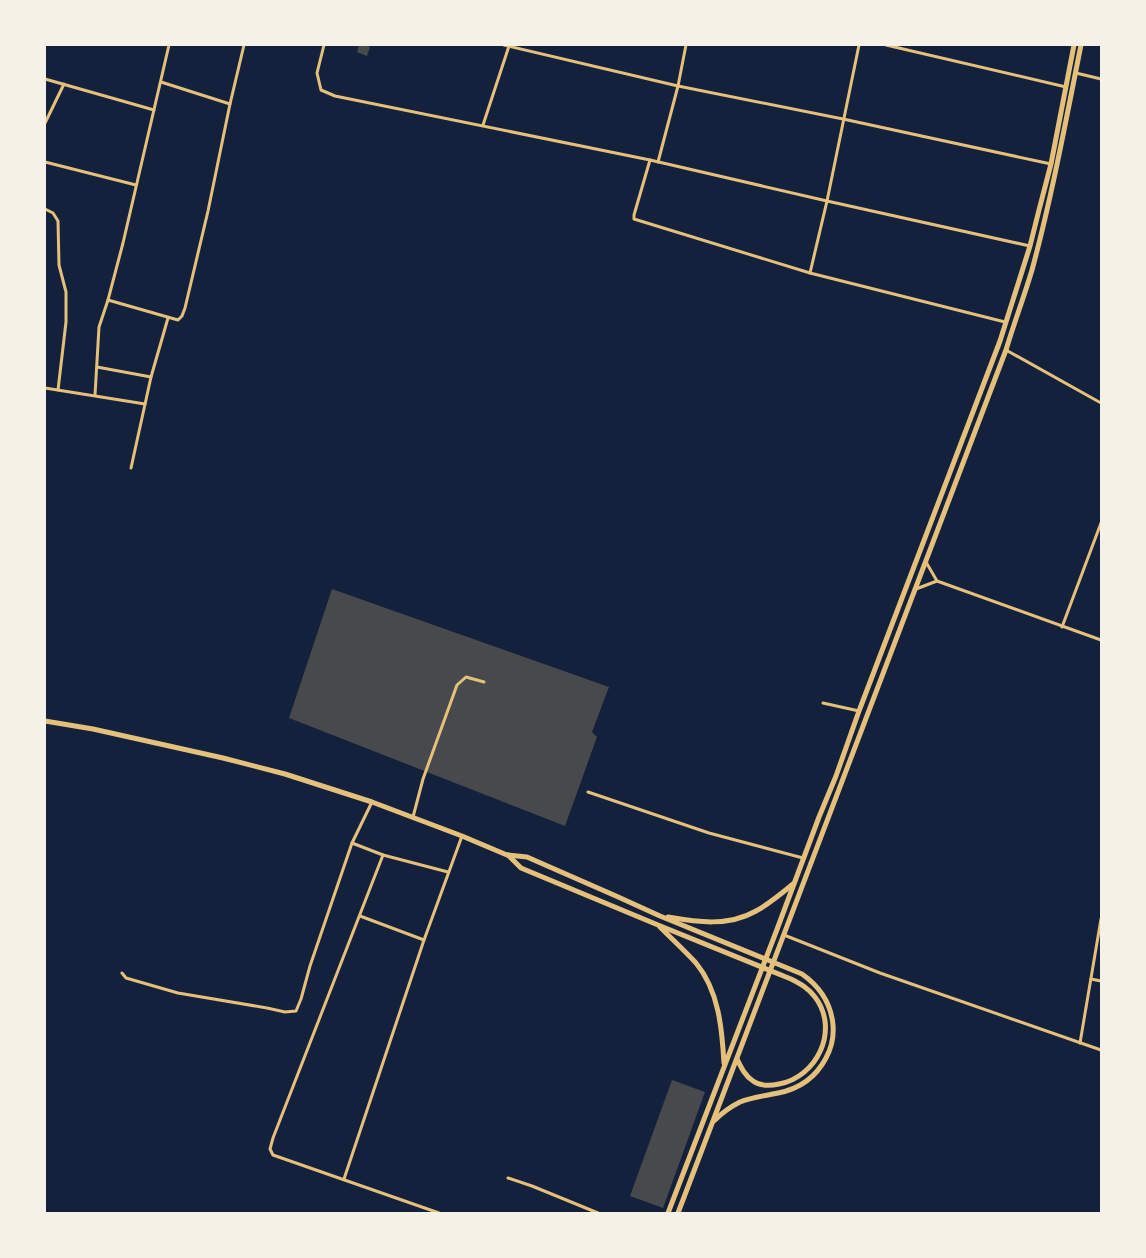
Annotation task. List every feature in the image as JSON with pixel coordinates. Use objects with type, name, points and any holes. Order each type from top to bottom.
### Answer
[{"type":"highway","points":[[668,1213],[836,776],[859,711],[983,388],[1006,322],[1030,246],[1051,164],[1074,45]]},
{"type":"highway","points":[[678,1213],[1006,350],[1031,270],[1049,200],[1060,155],[1081,45]]},
{"type":"highway","points":[[45,721],[101,731],[223,758],[286,774],[372,802],[508,855],[527,857],[660,916],[794,970],[817,987],[829,1007],[834,1033],[828,1055],[817,1072],[800,1086],[784,1092],[742,1102],[723,1112],[714,1121]]},
{"type":"highway","points":[[508,855],[521,868],[791,979],[803,985],[816,998],[824,1016],[823,1043],[808,1070],[795,1079],[772,1086],[752,1080],[746,1075],[737,1059]]},
{"type":"highway","points":[[660,916],[696,922],[722,922],[738,919],[754,913],[794,884]]},
{"type":"highway","points":[[658,925],[697,964],[709,984],[717,1006],[724,1066]]},
{"type":"street","points":[[95,395],[99,327],[123,243],[169,45]]},
{"type":"street","points":[[108,300],[168,318],[178,320],[182,316],[208,211],[244,45]]},
{"type":"street","points":[[324,45],[317,73],[321,90],[334,96],[650,160],[1030,246]]},
{"type":"street","points":[[504,45],[678,86],[1051,164]]},
{"type":"street","points":[[658,162],[678,86],[686,45]]},
{"type":"street","points":[[810,273],[859,45]]},
{"type":"street","points":[[886,45],[1066,87]]},
{"type":"street","points":[[483,126],[509,46]]},
{"type":"street","points":[[1075,73],[1101,79]]},
{"type":"street","points":[[45,80],[154,110]]},
{"type":"street","points":[[161,82],[230,104]]},
{"type":"street","points":[[45,122],[64,84]]},
{"type":"street","points":[[650,160],[634,219],[810,273],[1006,322]]},
{"type":"street","points":[[45,162],[137,185]]},
{"type":"street","points":[[45,209],[53,213],[58,221],[59,265],[66,292],[66,322],[58,390]]},
{"type":"street","points":[[131,468],[151,377],[168,318]]},
{"type":"street","points":[[1006,350],[1101,403]]},
{"type":"street","points":[[97,367],[151,377]]},
{"type":"street","points":[[45,388],[145,404]]},
{"type":"street","points":[[1062,627],[1101,524]]},
{"type":"street","points":[[926,561],[937,581]]},
{"type":"street","points":[[915,589],[937,581],[1101,640]]},
{"type":"street","points":[[413,818],[422,779],[456,684],[466,677],[484,682]]},
{"type":"street","points":[[823,702],[859,711]]},
{"type":"street","points":[[588,792],[709,833],[803,858]]},
{"type":"street","points":[[122,973],[126,978],[178,993],[285,1012],[296,1011],[352,843],[372,802]]},
{"type":"street","points":[[344,1179],[424,940],[462,836]]},
{"type":"street","points":[[352,843],[383,855],[448,872]]},
{"type":"street","points":[[383,855],[270,1149],[273,1154],[439,1213]]},
{"type":"street","points":[[360,916],[424,940]]},
{"type":"street","points":[[1080,1044],[1101,919]]},
{"type":"street","points":[[784,935],[880,973],[1101,1050]]},
{"type":"street","points":[[1091,979],[1101,981]]},
{"type":"street","points":[[508,1178],[598,1213]]},
{"type":"building","points":[[359,45],[368,45],[370,47],[367,56],[357,52]]},
{"type":"building","points":[[332,589],[609,687],[592,732],[597,737],[565,826],[289,718]]},
{"type":"building","points":[[672,1080],[705,1092],[663,1208],[630,1196]]}]
